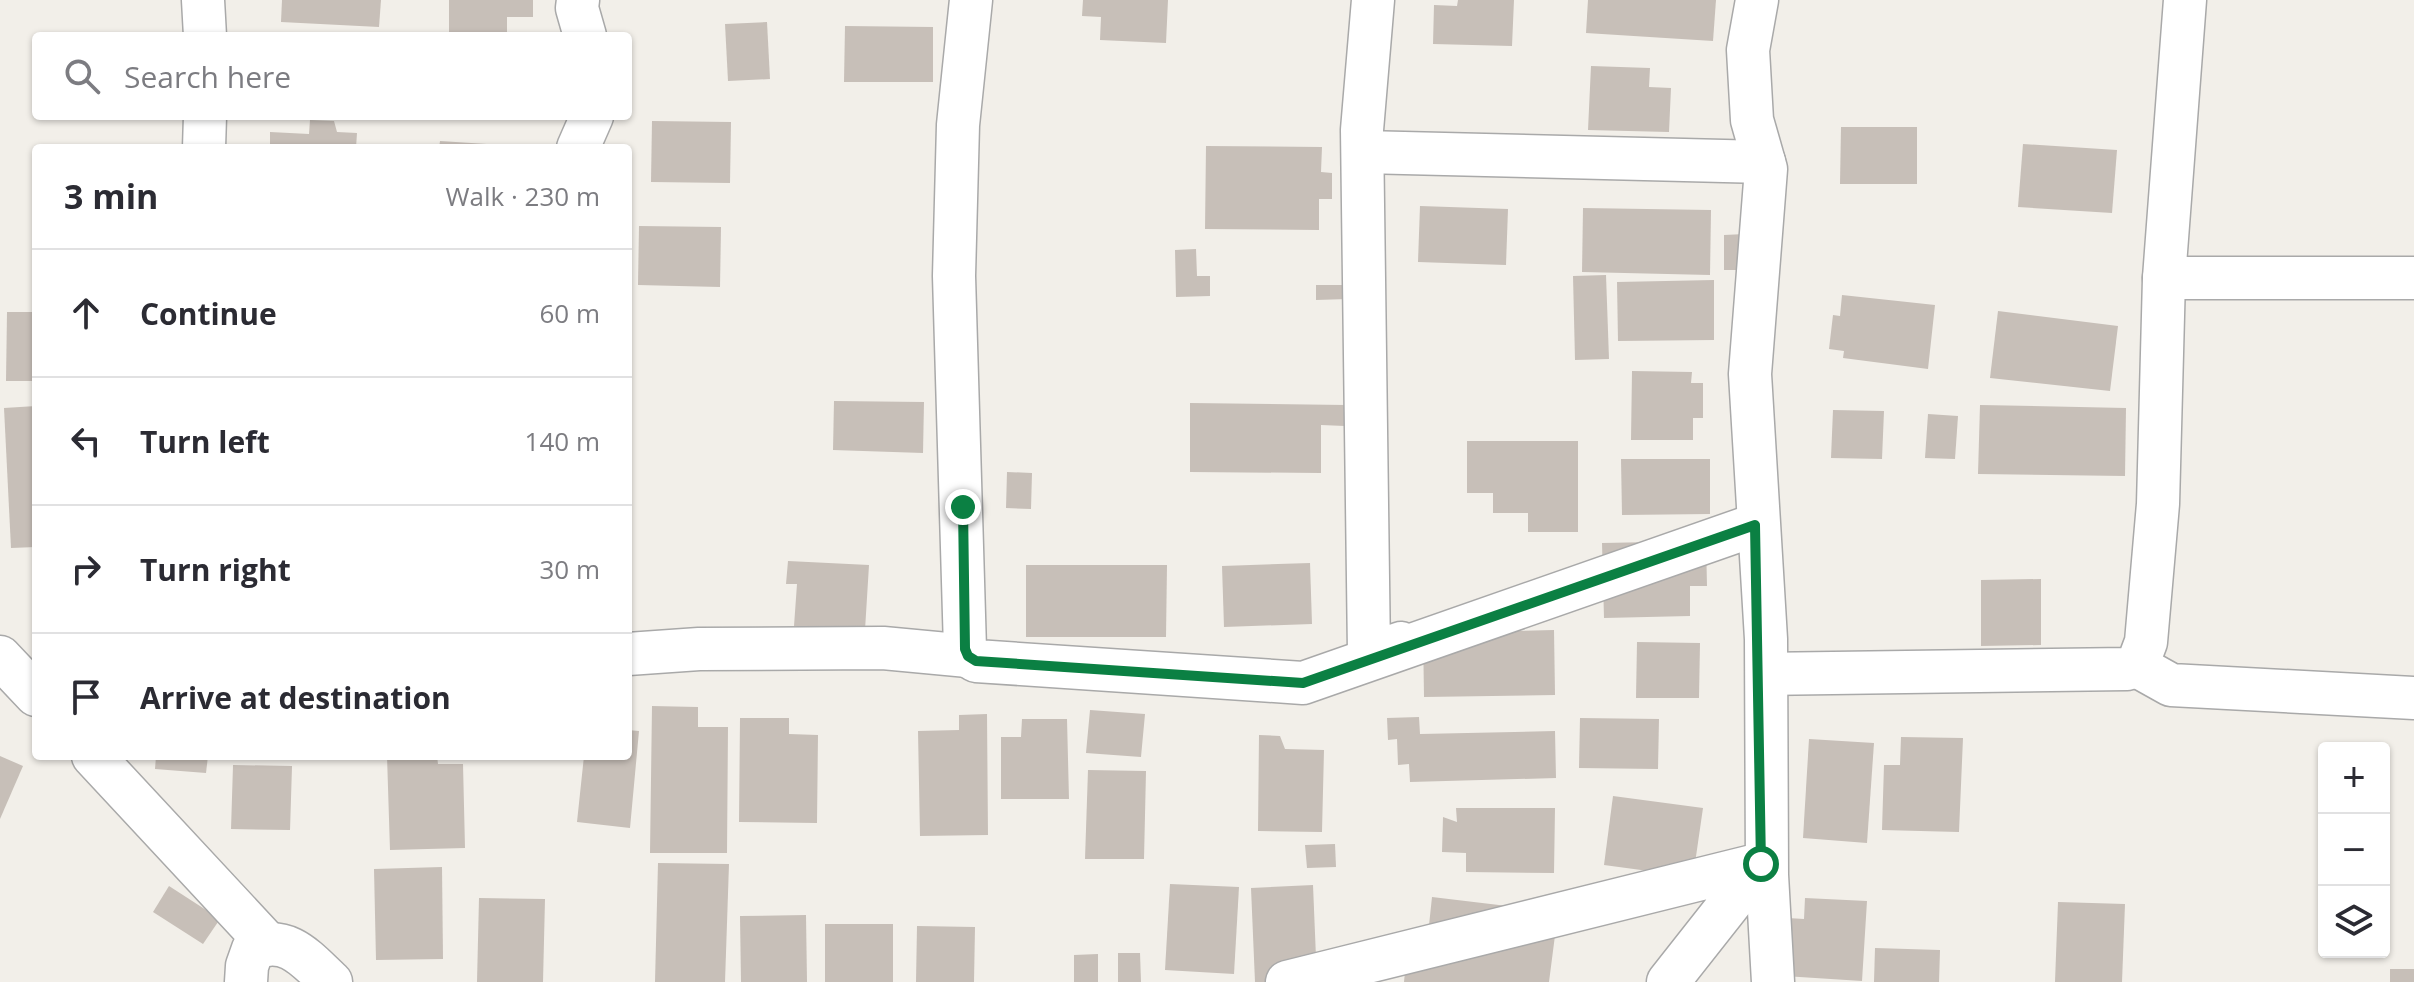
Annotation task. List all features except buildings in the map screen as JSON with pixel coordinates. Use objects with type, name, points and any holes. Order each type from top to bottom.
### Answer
[{"type":"street","points":[[203,0],[205,32]]},
{"type":"street","points":[[578,0],[577,8],[584,32]]},
{"type":"street","points":[[968,656],[965,649],[954,276],[958,125],[971,0]]},
{"type":"street","points":[[1373,0],[1362,130],[1369,654],[1755,525]]},
{"type":"street","points":[[1757,0],[1748,50],[1752,120],[1766,169],[1750,374],[1767,674],[1767,875],[1773,982]]},
{"type":"street","points":[[2137,666],[2146,642],[2158,504],[2164,278],[2185,0]]},
{"type":"street","points":[[204,144],[205,120]]},
{"type":"street","points":[[580,144],[590,120]]},
{"type":"street","points":[[1363,152],[1764,162]]},
{"type":"street","points":[[2164,278],[2414,278]]},
{"type":"street","points":[[632,654],[699,649],[883,648],[968,656],[976,661],[1303,683],[1755,525]]},
{"type":"street","points":[[1755,525],[1761,864],[1752,912],[1762,982]]},
{"type":"street","points":[[0,657],[32,691]]},
{"type":"street","points":[[1767,674],[2111,670],[2137,666],[2171,685],[2414,698]]},
{"type":"street","points":[[97,760],[267,943],[294,949],[331,982]]},
{"type":"street","points":[[1287,982],[1761,864]]},
{"type":"street","points":[[1668,982],[1761,864]]},
{"type":"street","points":[[246,982],[253,949],[267,943]]},
{"type":"route","points":[[963,507],[965,649],[968,656],[976,661],[1303,683],[1755,525],[1761,864]]}]
